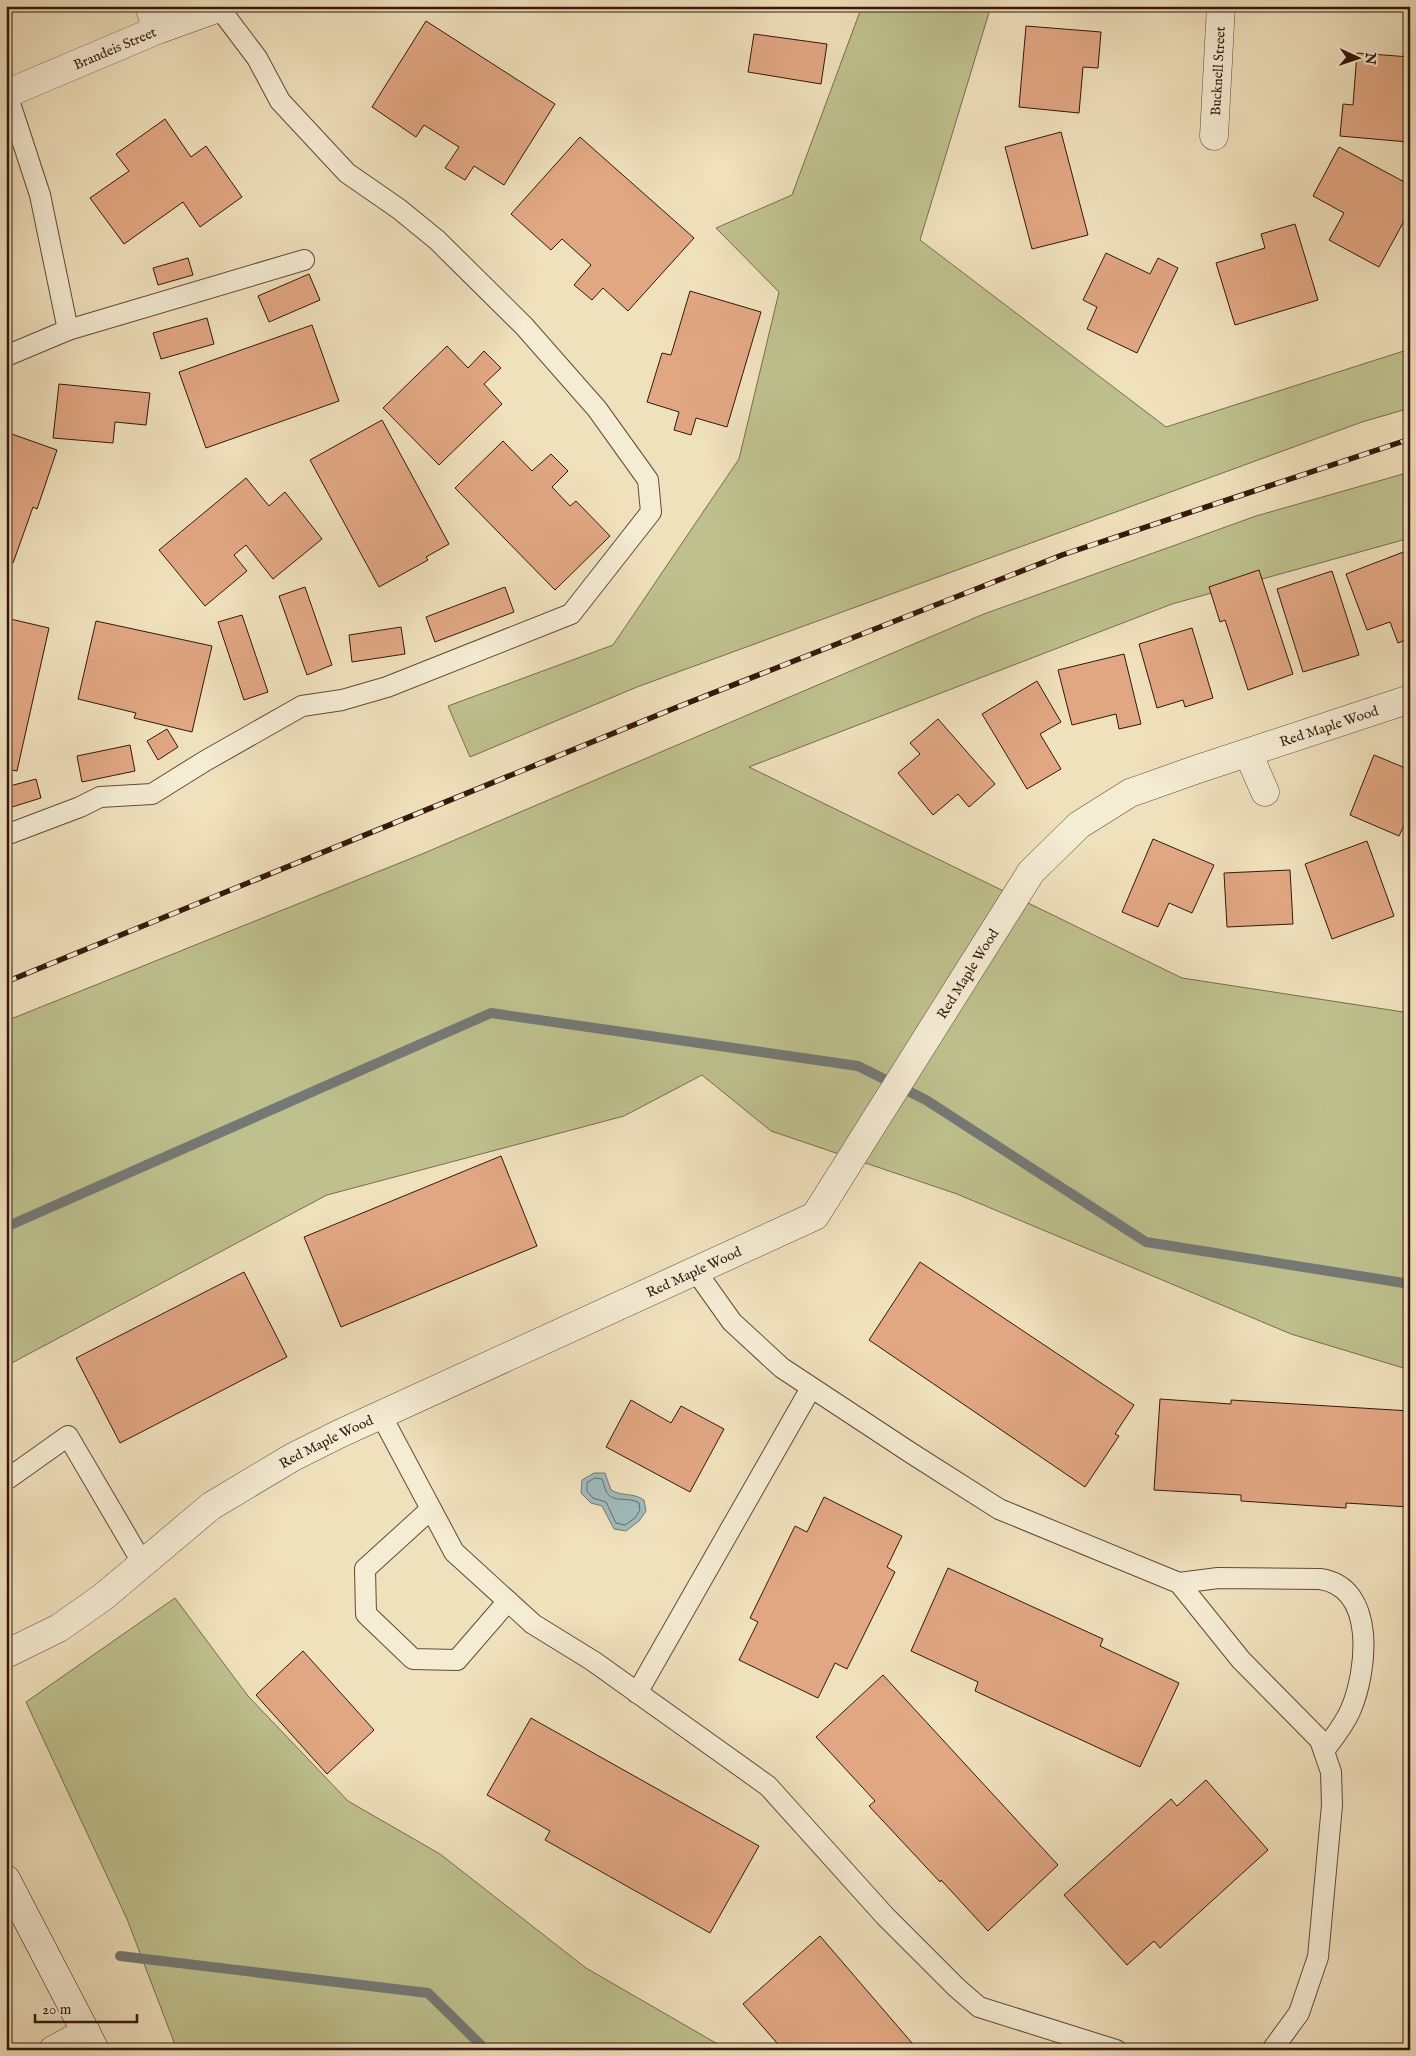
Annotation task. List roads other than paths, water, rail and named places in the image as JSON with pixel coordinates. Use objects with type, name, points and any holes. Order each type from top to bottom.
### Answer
[{"type":"street","name":"Bucknell Street","points":[[1214,136],[1221,6]]},
{"type":"street","name":"Brandeis Street","points":[[7,93],[153,18],[222,7]]},
{"type":"street","name":"Red Maple Wood","points":[[6,1654],[59,1628],[103,1597],[211,1506],[293,1457],[815,1216],[1031,872],[1079,825],[1130,793],[1410,699]]},
{"type":"street","points":[[1248,752],[1265,792]]},
{"type":"street","points":[[6,1879],[90,2041],[53,2050]]},
{"type":"lane","points":[[6,834],[80,807],[100,797],[152,794],[204,761],[302,706],[342,700],[386,687],[571,614],[651,512],[648,480],[597,410],[524,326],[436,240],[398,209],[347,173],[280,101],[257,58],[222,7]]},
{"type":"lane","points":[[7,93],[40,195],[68,330]]},
{"type":"lane","points":[[6,356],[68,330],[304,260]]},
{"type":"lane","points":[[695,1270],[732,1322],[782,1368],[811,1388],[999,1509],[1179,1583],[1241,1660],[1320,1740],[1331,1772],[1332,1805],[1318,1957],[1299,2013],[1272,2050]]},
{"type":"lane","points":[[638,1694],[811,1388]]},
{"type":"lane","points":[[381,1415],[454,1552],[533,1624],[593,1662],[768,1786],[885,1916],[979,2007],[1116,2050]]},
{"type":"lane","points":[[6,1480],[68,1436],[143,1564]]},
{"type":"lane","points":[[431,1509],[365,1569],[366,1614],[413,1659],[456,1660],[508,1601]]},
{"type":"lane","points":[[1179,1583],[1218,1578],[1320,1579],[1332,1580],[1345,1589],[1356,1605],[1362,1626],[1364,1648],[1360,1683],[1351,1710],[1324,1751]]},
{"type":"water","points":[[594,1473],[605,1473],[611,1490],[644,1500],[646,1511],[639,1521],[626,1531],[614,1529],[602,1506],[591,1503],[581,1493],[582,1480]]},
{"type":"waterway","points":[[6,1227],[491,1013],[858,1066],[926,1100],[1146,1242],[1410,1284]]},
{"type":"waterway","points":[[120,1956],[428,1993],[486,2050]]},
{"type":"railway","points":[[6,982],[675,708],[1062,555],[1410,439]]}]
